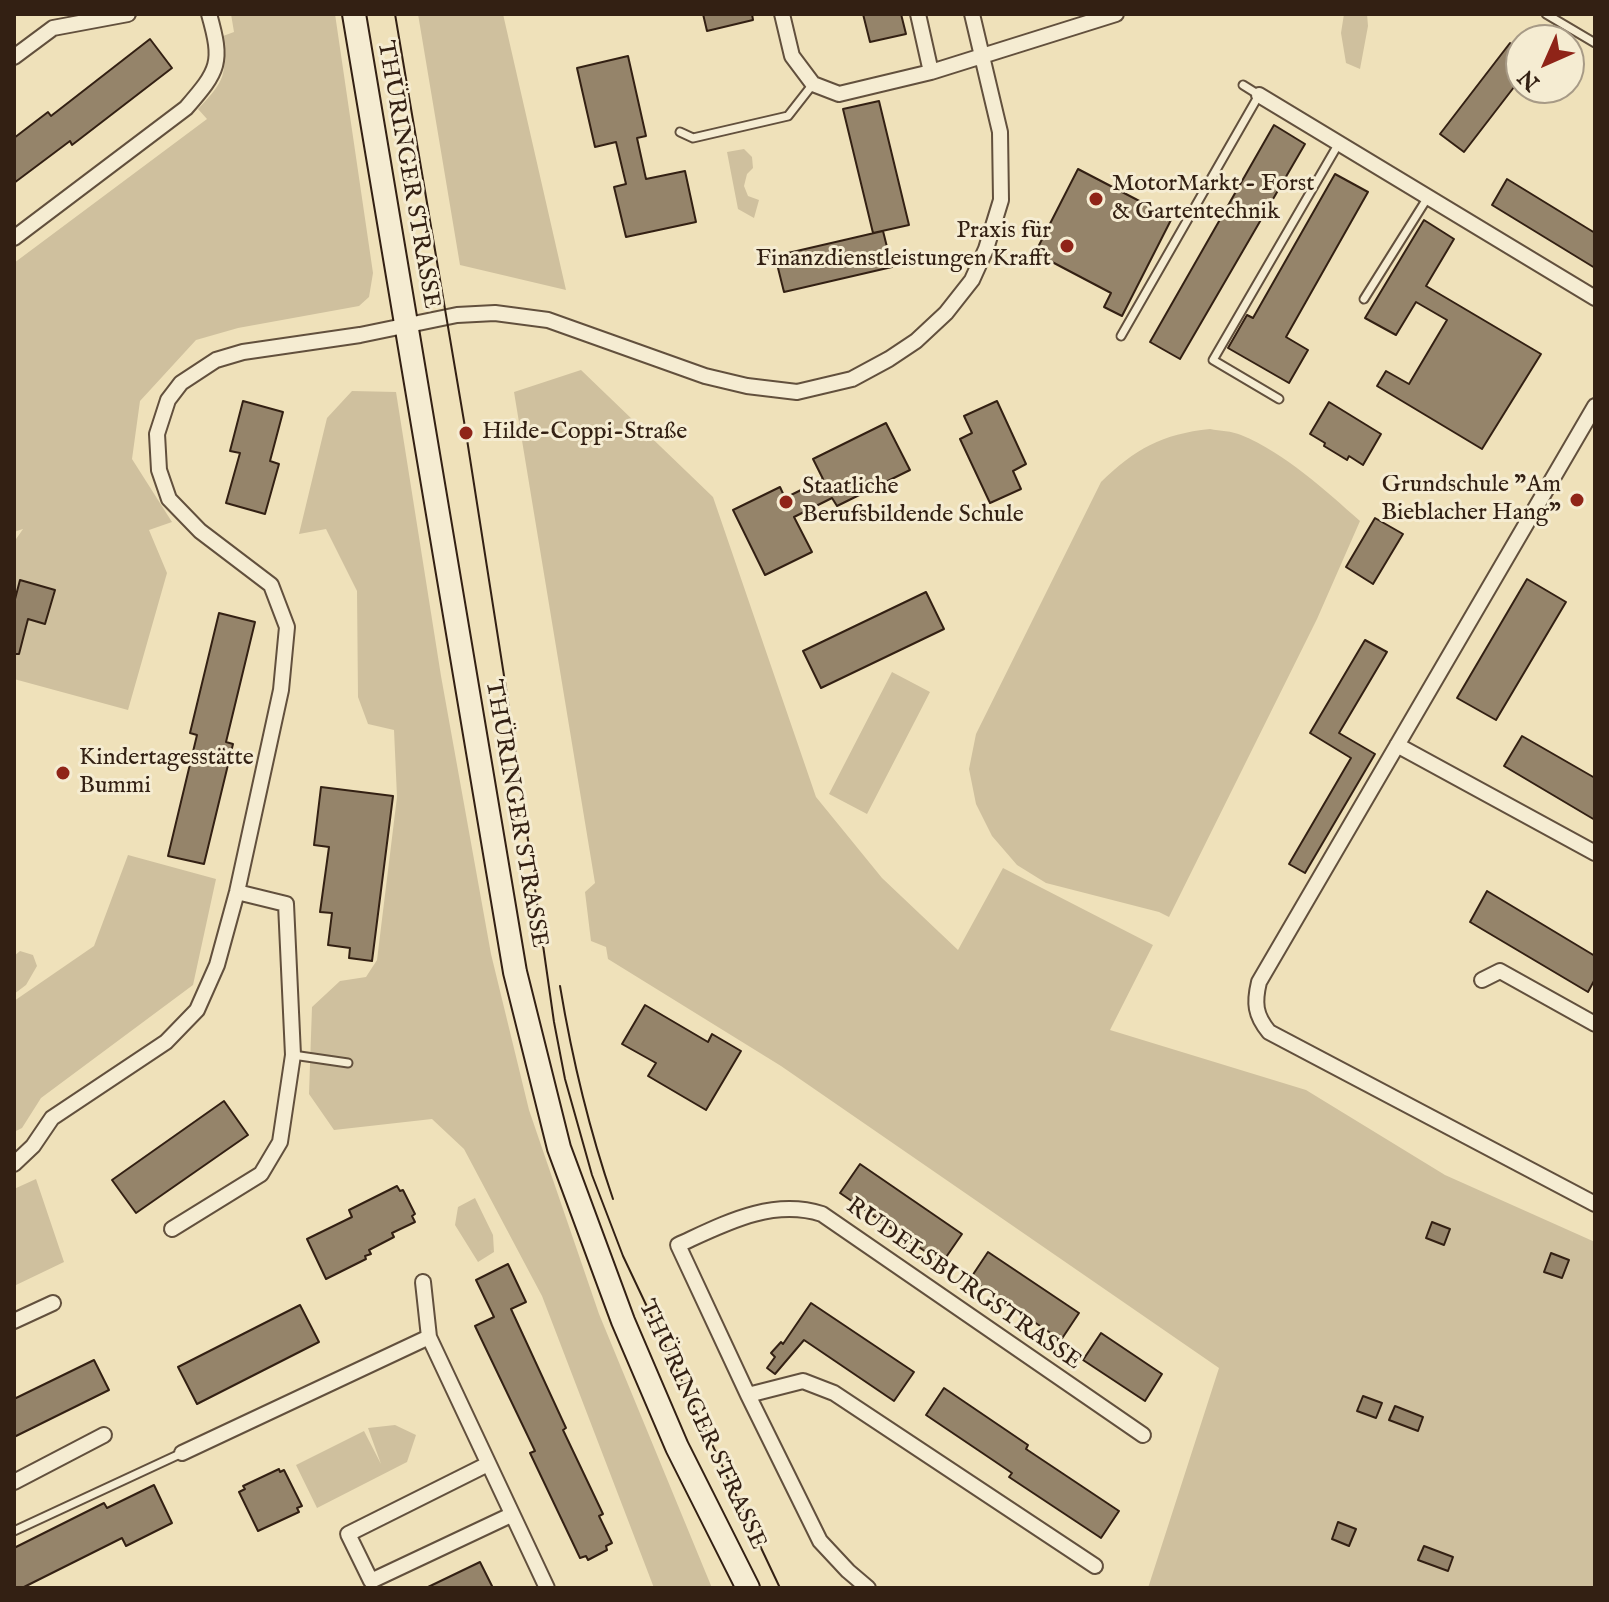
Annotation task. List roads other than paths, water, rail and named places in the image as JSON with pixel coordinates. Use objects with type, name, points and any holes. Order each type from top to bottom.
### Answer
[{"type":"main road","name":"THÜRINGER STRASSE","points":[[354,14],[515,972],[559,1148],[623,1321],[677,1447],[748,1588]]},
{"type":"street","points":[[14,57],[53,28],[128,14]]},
{"type":"street","points":[[14,238],[186,108],[209,82],[217,63],[217,53],[209,14]]},
{"type":"street","points":[[782,14],[792,56],[813,84],[839,94],[983,57],[1116,14]]},
{"type":"street","points":[[918,14],[931,72]]},
{"type":"street","points":[[14,1164],[33,1146],[52,1118],[166,1042],[197,1010],[217,965],[237,892],[281,690],[287,627],[271,585],[200,531],[169,499],[159,470],[157,434],[168,400],[181,383],[216,360],[243,352],[360,335],[457,315],[495,313],[548,320],[705,376],[747,386],[797,392],[852,379],[916,341],[946,313],[972,280],[986,249],[1001,200],[1000,132],[972,14]]},
{"type":"street","points":[[1259,95],[1595,298]]},
{"type":"street","points":[[1595,406],[1259,982],[1255,1000],[1258,1018],[1269,1032],[1595,1204]]},
{"type":"street","points":[[1397,745],[1595,853]]},
{"type":"street","points":[[172,1229],[261,1174],[280,1142],[293,1055],[286,904],[237,892]]},
{"type":"street","points":[[1482,980],[1500,971],[1595,1024]]},
{"type":"street","name":"RUDELSBURGSTRASSE","points":[[868,1588],[820,1541],[678,1245],[767,1210],[806,1209],[827,1218],[1143,1435]]},
{"type":"street","points":[[423,1282],[429,1337],[547,1588]]},
{"type":"street","points":[[14,1321],[53,1303]]},
{"type":"street","points":[[182,1453],[429,1337]]},
{"type":"street","points":[[748,1395],[803,1381],[834,1393],[1095,1566]]},
{"type":"street","points":[[14,1482],[104,1435]]},
{"type":"street","points":[[488,1464],[348,1534],[371,1581],[511,1515]]},
{"type":"lane","points":[[1546,14],[1595,43]]},
{"type":"lane","points":[[680,132],[693,138],[788,116],[813,84]]},
{"type":"lane","points":[[1121,336],[1259,95],[1243,85]]},
{"type":"lane","points":[[1279,399],[1213,360],[1339,143]]},
{"type":"lane","points":[[1364,299],[1428,197]]},
{"type":"lane","points":[[293,1055],[348,1063]]},
{"type":"lane","points":[[14,1531],[182,1453]]},
{"type":"tram line","points":[[395,14],[466,433],[565,1079],[592,1175],[623,1256],[780,1588]]},
{"type":"tram line","points":[[560,986],[582,1093],[613,1199]]},
{"type":"place","name":"MotorMarkt - Forst & Gartentechnik","points":[[1096,199]]},
{"type":"place","name":"Praxis für Finanzdienstleistungen Krafft","points":[[1067,246]]},
{"type":"place","name":"Hilde-Coppi-Straße","points":[[466,433]]},
{"type":"place","name":"Grundschule \"Am Bieblacher Hang\"","points":[[1577,500]]},
{"type":"place","name":"Staatliche Berufsbildende Schule","points":[[786,502]]},
{"type":"place","name":"Kindertagesstätte Bummi","points":[[63,773]]}]
